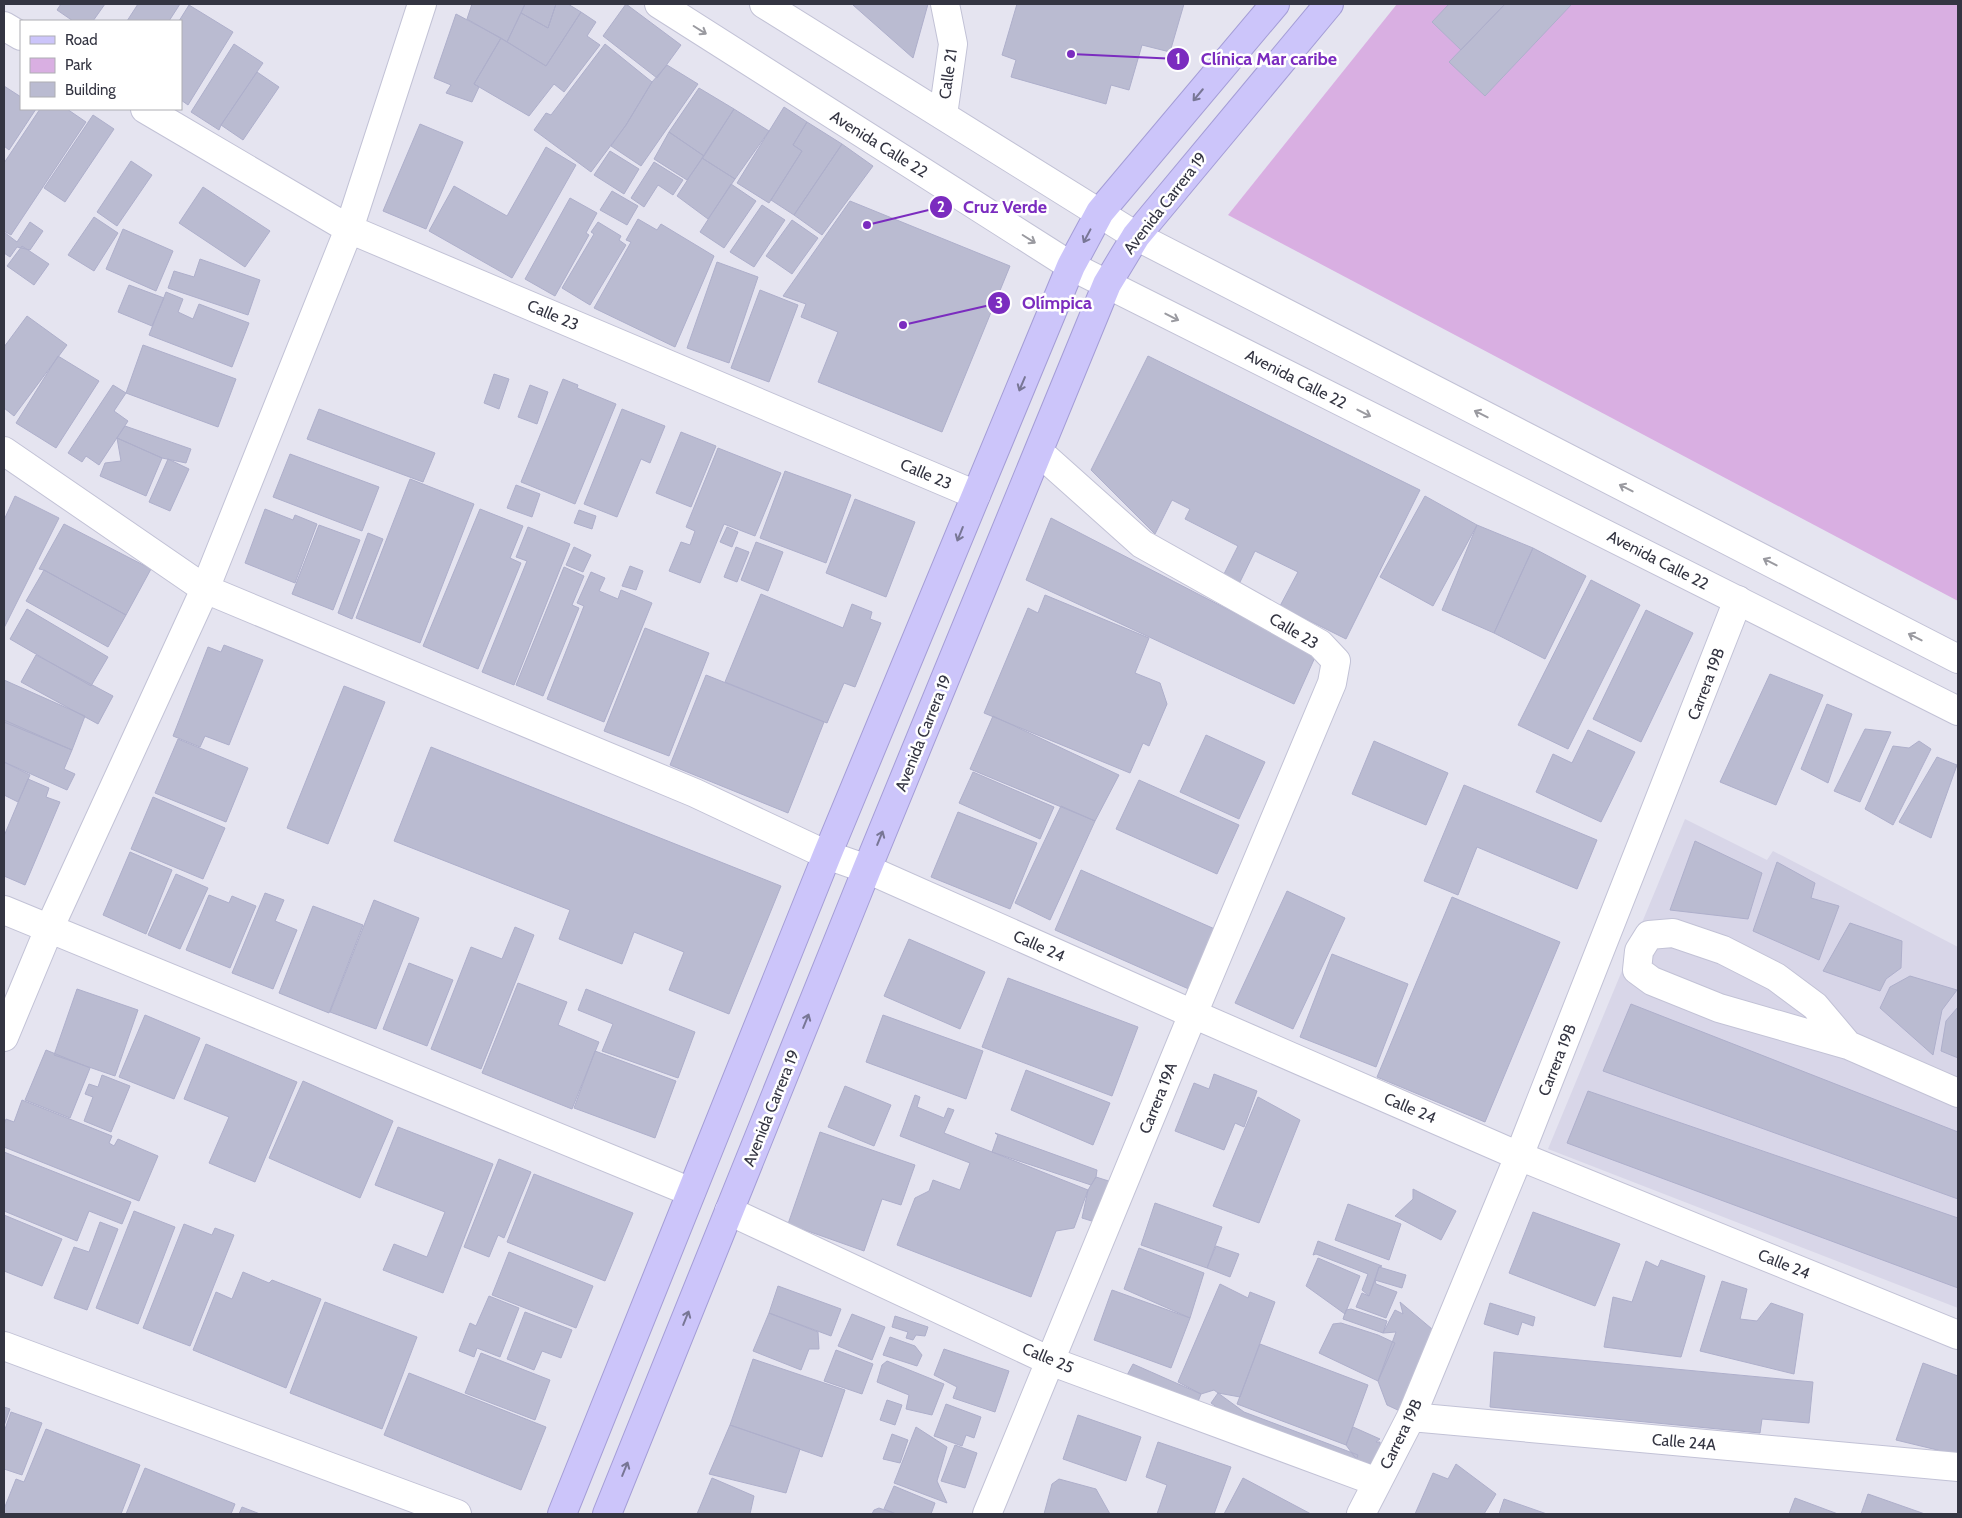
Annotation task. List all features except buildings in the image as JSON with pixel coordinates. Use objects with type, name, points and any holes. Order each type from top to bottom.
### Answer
[{"type":"main road","points":[[562,1514],[827,855],[1071,266],[1100,212],[1275,4]]},
{"type":"main road","name":"Avenida Carrera 19","points":[[607,1514],[867,869],[1107,284],[1136,236],[1329,4]]},
{"type":"street","points":[[4,1037],[49,929],[205,590],[349,228],[422,4]]},
{"type":"street","name":"Avenida Calle 22","points":[[659,4],[1071,266],[1958,711]]},
{"type":"street","points":[[764,4],[1136,236],[1958,659]]},
{"type":"street","name":"Calle 21","points":[[943,115],[953,44],[945,4]]},
{"type":"street","points":[[4,26],[20,35]]},
{"type":"street","name":"Calle 23","points":[[147,110],[349,228],[976,495]]},
{"type":"street","name":"Calle 24","points":[[4,451],[205,590],[695,793],[827,855],[867,869],[1519,1156],[1958,1335]]},
{"type":"street","name":"Calle 23","points":[[1039,452],[1142,544],[1320,644],[1336,661],[1332,683]]},
{"type":"street","name":"Carrera 19B","points":[[1361,1514],[1411,1417],[1519,1156],[1738,600]]},
{"type":"street","name":"Carrera 19A","points":[[987,1514],[1332,683]]},
{"type":"street","points":[[4,910],[691,1192]]},
{"type":"street","points":[[1848,1046],[1815,1006],[1776,977],[1723,950],[1673,933],[1649,935],[1639,951],[1637,970],[1652,982],[1719,1008],[1848,1046],[1958,1093]]},
{"type":"street","name":"Calle 25","points":[[729,1211],[1050,1361],[1376,1482]]},
{"type":"street","points":[[4,1346],[457,1514]]},
{"type":"street","name":"Calle 24A","points":[[1411,1417],[1958,1467]]},
{"type":"shaded area","points":[[1685,819],[1767,860],[1773,851],[1958,947],[1958,1308],[1548,1149]]},
{"type":"green space","points":[[1397,4],[1958,4],[1958,601],[1228,215]]},
{"type":"place","name":"Clínica Mar caribe","points":[[1071,54]]},
{"type":"place","name":"Cruz Verde","points":[[867,225]]},
{"type":"place","name":"Olímpica","points":[[903,325]]}]
